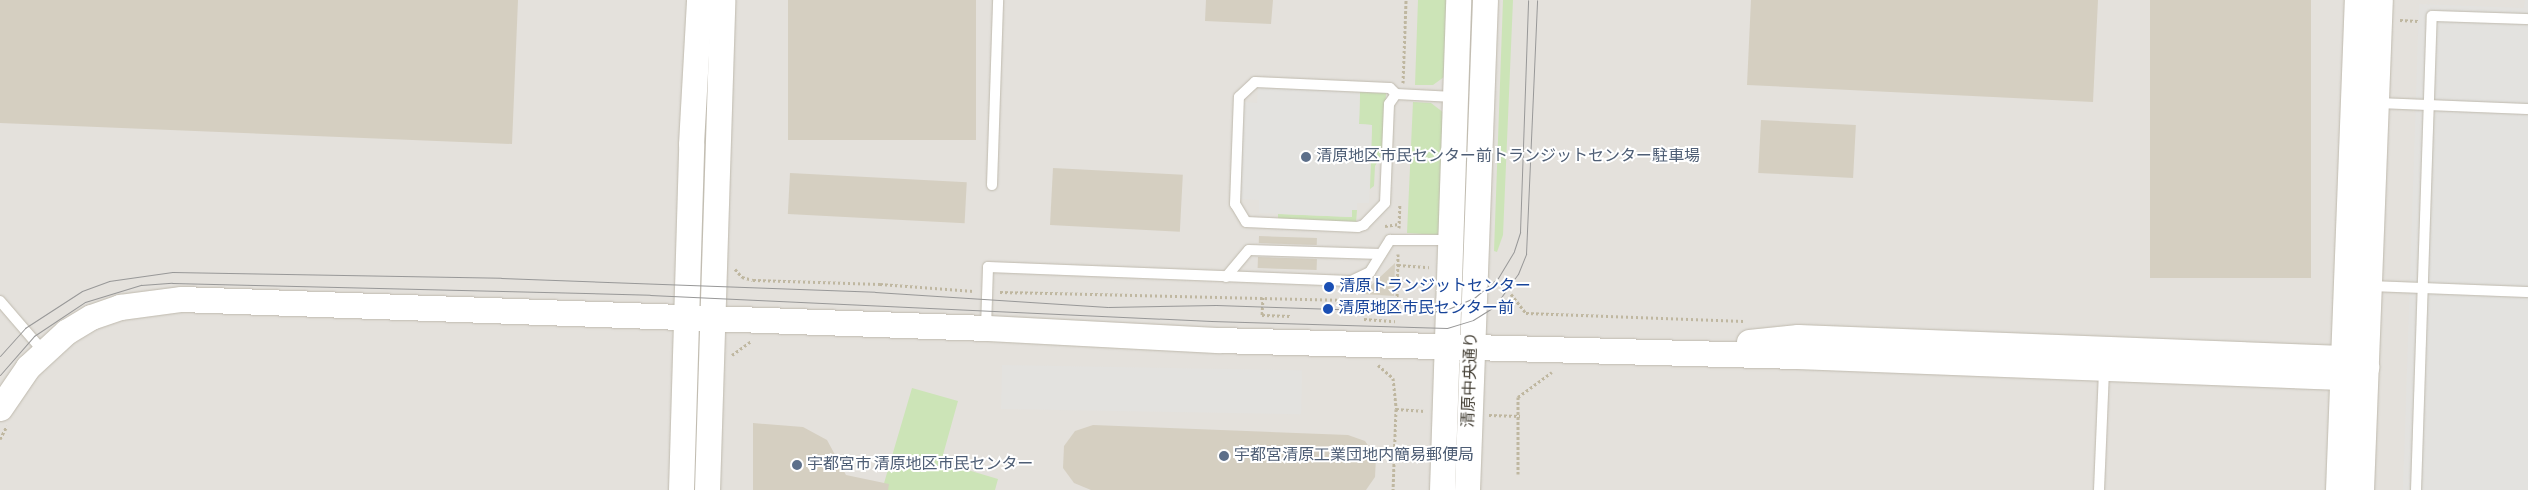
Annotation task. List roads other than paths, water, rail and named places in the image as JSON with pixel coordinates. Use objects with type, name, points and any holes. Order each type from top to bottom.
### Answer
[{"type":"street","points":[[681,490],[699,0]]},
{"type":"street","points":[[707,490],[714,318],[722,0]]},
{"type":"street","name":"清原中央通り","points":[[1442,490],[1458,0]]},
{"type":"street","name":"清原中央通り","points":[[1467,490],[1485,0]]},
{"type":"street","points":[[2338,490],[2357,0]]},
{"type":"street","points":[[2361,490],[2380,0]]},
{"type":"street","points":[[6,413],[14,384],[43,351],[91,317],[130,305],[181,299],[986,328],[1218,340],[2104,368],[2366,367]]},
{"type":"street","points":[[1645,352],[1798,337],[2342,367]]},
{"type":"lane","points":[[992,185],[998,0]]},
{"type":"lane","points":[[2416,490],[2432,16],[2528,20]]},
{"type":"lane","points":[[1396,94],[1389,104],[1385,203],[1364,225],[1358,227],[1246,222],[1234,204],[1239,97],[1255,82],[1390,88],[1396,94],[1454,97]]},
{"type":"lane","points":[[2376,103],[2528,109]]},
{"type":"lane","points":[[986,328],[988,267],[1351,281],[1370,272],[1386,244],[1394,238],[1450,240]]},
{"type":"lane","points":[[1226,277],[1249,250],[1381,254]]},
{"type":"lane","points":[[2369,286],[2528,292]]},
{"type":"lane","points":[[0,301],[43,351]]},
{"type":"lane","points":[[2099,490],[2104,368]]},
{"type":"tram line","points":[[0,356],[25,328],[82,291],[109,281],[172,272],[501,278],[875,292],[1108,307],[1216,305],[1432,312],[1448,309],[1474,298],[1498,278],[1514,251],[1520,232],[1528,0]]},
{"type":"tram line","points":[[0,375],[34,336],[85,302],[141,285],[172,283],[650,295],[1211,321],[1447,328],[1473,320],[1494,307],[1518,274],[1526,254],[1537,0]]},
{"type":"place","name":"清原地区市民センター前トランジットセンター駐車場","points":[[1306,157]]},
{"type":"place","name":"清原トランジットセンター","points":[[1329,287]]},
{"type":"place","name":"清原地区市民センター前","points":[[1328,309]]},
{"type":"place","name":"宇都宮清原工業団地内簡易郵便局","points":[[1224,456]]},
{"type":"place","name":"宇都宮市 清原地区市民センター","points":[[797,465]]}]
